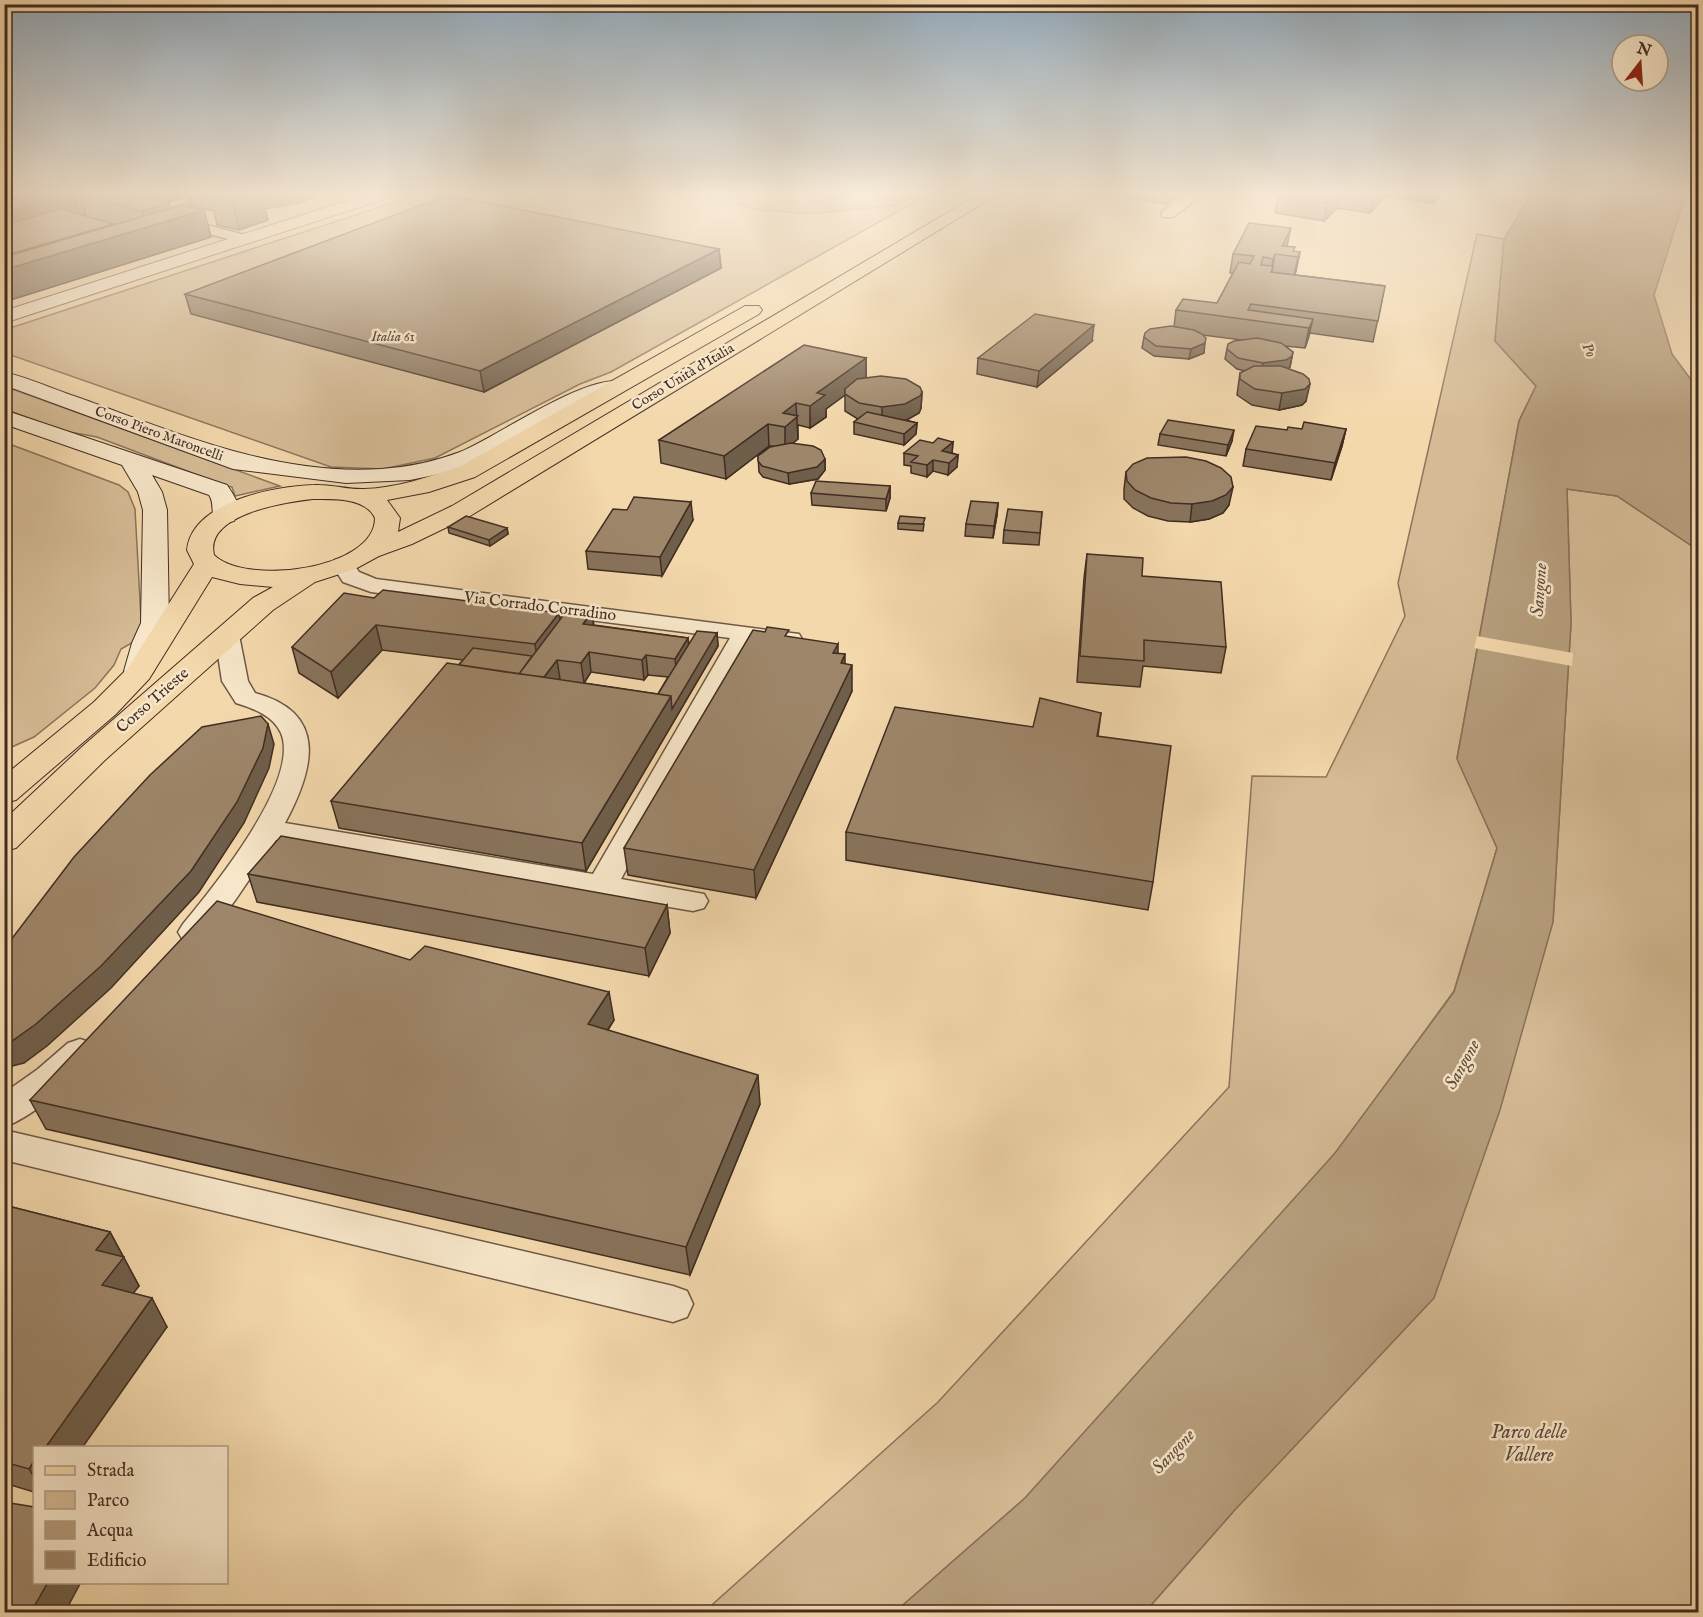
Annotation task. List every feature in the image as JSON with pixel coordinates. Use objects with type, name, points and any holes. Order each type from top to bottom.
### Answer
[{"type":"main road","points":[[4,317],[150,269]]},
{"type":"main road","name":"Corso Unità d'Italia","points":[[312,574],[343,565],[371,550],[403,539],[461,511],[864,269]]},
{"type":"main road","name":"Corso Unità d'Italia","points":[[362,497],[421,487],[467,472],[770,299]]},
{"type":"main road","name":"Corso Piero Maroncelli","points":[[4,378],[313,492]]},
{"type":"main road","points":[[222,457],[319,474],[368,476],[407,473],[445,465],[470,456],[580,397],[618,386]]},
{"type":"main road","name":"Corso Piero Maroncelli","points":[[4,416],[218,490],[226,502],[225,516]]},
{"type":"main road","points":[[131,460],[150,492],[155,510],[155,623],[146,644],[139,674]]},
{"type":"main road","points":[[312,574],[289,578],[249,578],[218,570],[207,563],[200,549],[202,538],[210,527],[225,516],[251,504],[280,496],[337,492],[362,497],[384,511],[388,518],[388,529],[384,537],[371,550]]},
{"type":"main road","name":"Corso Trieste","points":[[4,793],[105,708],[139,674],[207,563]]},
{"type":"main road","name":"Corso Trieste","points":[[4,840],[94,753],[227,635],[263,604],[312,574]]},
{"type":"street","name":"Via Corrado Corradino","points":[[343,565],[351,577],[371,585],[792,639],[813,646]]},
{"type":"street","points":[[602,885],[745,633]]},
{"type":"street","points":[[174,956],[201,923],[268,829],[285,795],[297,753],[295,733],[269,706],[245,698],[235,681],[227,635]]},
{"type":"street","points":[[268,829],[693,901]]},
{"type":"street","points":[[4,1113],[50,1079],[101,1034]]},
{"type":"street","points":[[4,1144],[673,1304]]},
{"type":"green space","name":"Italia 61","points":[[189,269],[794,269],[611,372],[580,384],[435,458],[383,469],[331,467],[5,353],[4,330]]},
{"type":"green space","points":[[1469,269],[1501,269],[1495,341],[1536,386],[1519,421],[1457,758],[1497,848],[1454,991],[1336,1153],[1025,1498],[895,1612],[704,1612],[938,1402],[1229,1087],[1252,776],[1326,777],[1405,616],[1398,583]]},
{"type":"green space","points":[[4,386],[280,486],[235,496],[232,487],[97,437],[64,431],[5,409]]},
{"type":"green space","points":[[4,442],[119,485],[128,492],[135,509],[142,637],[121,649],[114,665],[95,688],[34,737],[5,750]]},
{"type":"green space","name":"Parco delle Vallere","points":[[1567,489],[1617,496],[1698,550],[1698,1612],[1145,1612],[1233,1512],[1553,922],[1571,623]]},
{"type":"water","points":[[1501,269],[1662,269],[1654,295],[1672,354],[1698,389],[1698,550],[1617,496],[1567,489],[1571,623],[1553,922],[1500,1110],[1434,1298],[1233,1512],[1145,1612],[895,1612],[1025,1498],[1335,1153],[1454,992],[1497,848],[1457,759],[1519,421],[1536,386],[1495,341]]},
{"type":"pier","points":[[1477,636],[1573,653],[1572,666],[1474,648]]},
{"type":"building","points":[[250,269],[679,269],[480,371],[185,294]]},
{"type":"building","points":[[1235,269],[1272,269],[1271,272],[1385,286],[1378,321],[1251,304],[1248,310],[1313,319],[1309,328],[1176,310],[1183,299],[1217,303]]},
{"type":"building","points":[[1035,314],[1094,325],[1039,371],[978,358]]},
{"type":"building","points":[[1171,326],[1194,330],[1202,334],[1206,338],[1205,343],[1191,349],[1156,346],[1144,337],[1150,329]]},
{"type":"building","points":[[1257,338],[1281,343],[1293,352],[1292,356],[1286,360],[1263,363],[1238,358],[1227,349],[1228,344],[1234,341]]},
{"type":"building","points":[[804,345],[866,358],[817,393],[825,395],[810,406],[796,403],[783,413],[798,416],[785,427],[768,424],[724,456],[659,440]]},
{"type":"building","points":[[1254,366],[1281,366],[1303,374],[1309,379],[1310,384],[1305,389],[1282,393],[1255,389],[1240,379],[1240,373]]},
{"type":"building","points":[[881,376],[906,379],[920,387],[922,392],[920,396],[905,404],[882,407],[859,403],[845,394],[845,389],[857,379]]},
{"type":"building","points":[[867,412],[917,423],[904,434],[854,422]]},
{"type":"building","points":[[1168,420],[1234,430],[1228,445],[1160,434]]},
{"type":"building","points":[[1304,422],[1346,429],[1335,463],[1246,449],[1256,426],[1287,430],[1288,427],[1302,429]]},
{"type":"building","points":[[938,438],[953,442],[942,451],[958,455],[949,463],[933,460],[927,465],[911,462],[918,456],[904,453],[920,440],[933,443]]},
{"type":"building","points":[[791,443],[813,446],[821,450],[825,459],[817,467],[788,473],[762,466],[758,461],[758,456],[770,447]]},
{"type":"building","points":[[1186,457],[1206,461],[1221,468],[1231,477],[1233,487],[1226,495],[1212,501],[1192,504],[1171,503],[1151,498],[1135,490],[1127,481],[1126,472],[1133,464],[1147,458]]},
{"type":"building","points":[[816,481],[890,486],[886,499],[811,493]]},
{"type":"building","points":[[634,497],[691,502],[660,557],[586,551],[613,509],[627,510]]},
{"type":"building","points":[[971,501],[998,503],[994,526],[966,524]]},
{"type":"building","points":[[1008,509],[1042,512],[1040,533],[1004,530]]},
{"type":"building","points":[[466,516],[507,528],[489,540],[448,527]]},
{"type":"building","points":[[900,516],[925,518],[923,524],[898,523]]},
{"type":"building","points":[[1087,554],[1143,558],[1142,576],[1221,582],[1226,647],[1144,640],[1144,661],[1080,656]]},
{"type":"building","points":[[383,590],[559,613],[535,644],[376,625],[331,672],[292,647],[344,593],[374,598]]},
{"type":"building","points":[[568,609],[592,612],[583,624],[688,638],[675,659],[646,655],[642,660],[589,652],[581,663],[557,660],[544,677],[519,674]]},
{"type":"building","points":[[767,627],[789,630],[785,636],[838,644],[833,653],[845,654],[841,663],[852,665],[754,870],[624,848],[753,630],[765,632]]},
{"type":"building","points":[[697,631],[717,633],[672,709],[671,696],[658,694]]},
{"type":"building","points":[[473,648],[532,656],[519,674],[459,665]]},
{"type":"building","points":[[447,663],[671,696],[582,843],[331,801]]},
{"type":"building","points":[[1040,698],[1101,713],[1097,736],[1171,746],[1153,882],[846,832],[895,707],[1033,727]]},
{"type":"building","points":[[261,716],[268,724],[263,748],[237,802],[191,871],[101,966],[36,1024],[12,1041],[4,1043],[4,949],[74,857],[150,775],[202,727]]},
{"type":"building","points":[[281,836],[667,905],[645,948],[248,874]]},
{"type":"building","points":[[217,901],[410,960],[425,946],[609,992],[588,1024],[758,1075],[686,1247],[30,1100]]},
{"type":"building","points":[[4,1205],[110,1232],[96,1250],[124,1257],[102,1285],[152,1298],[46,1446],[33,1446],[33,1463],[29,1469],[4,1462]]},
{"type":"building","points":[[4,1502],[33,1507],[33,1584],[47,1584],[31,1612],[4,1612]]},
{"type":"water label","name":"Po","points":[[1589,350]]},
{"type":"water label","name":"Sangone","points":[[1540,590]]},
{"type":"water label","name":"Sangone","points":[[1463,1065]]},
{"type":"water label","name":"Sangone","points":[[1174,1452]]}]
